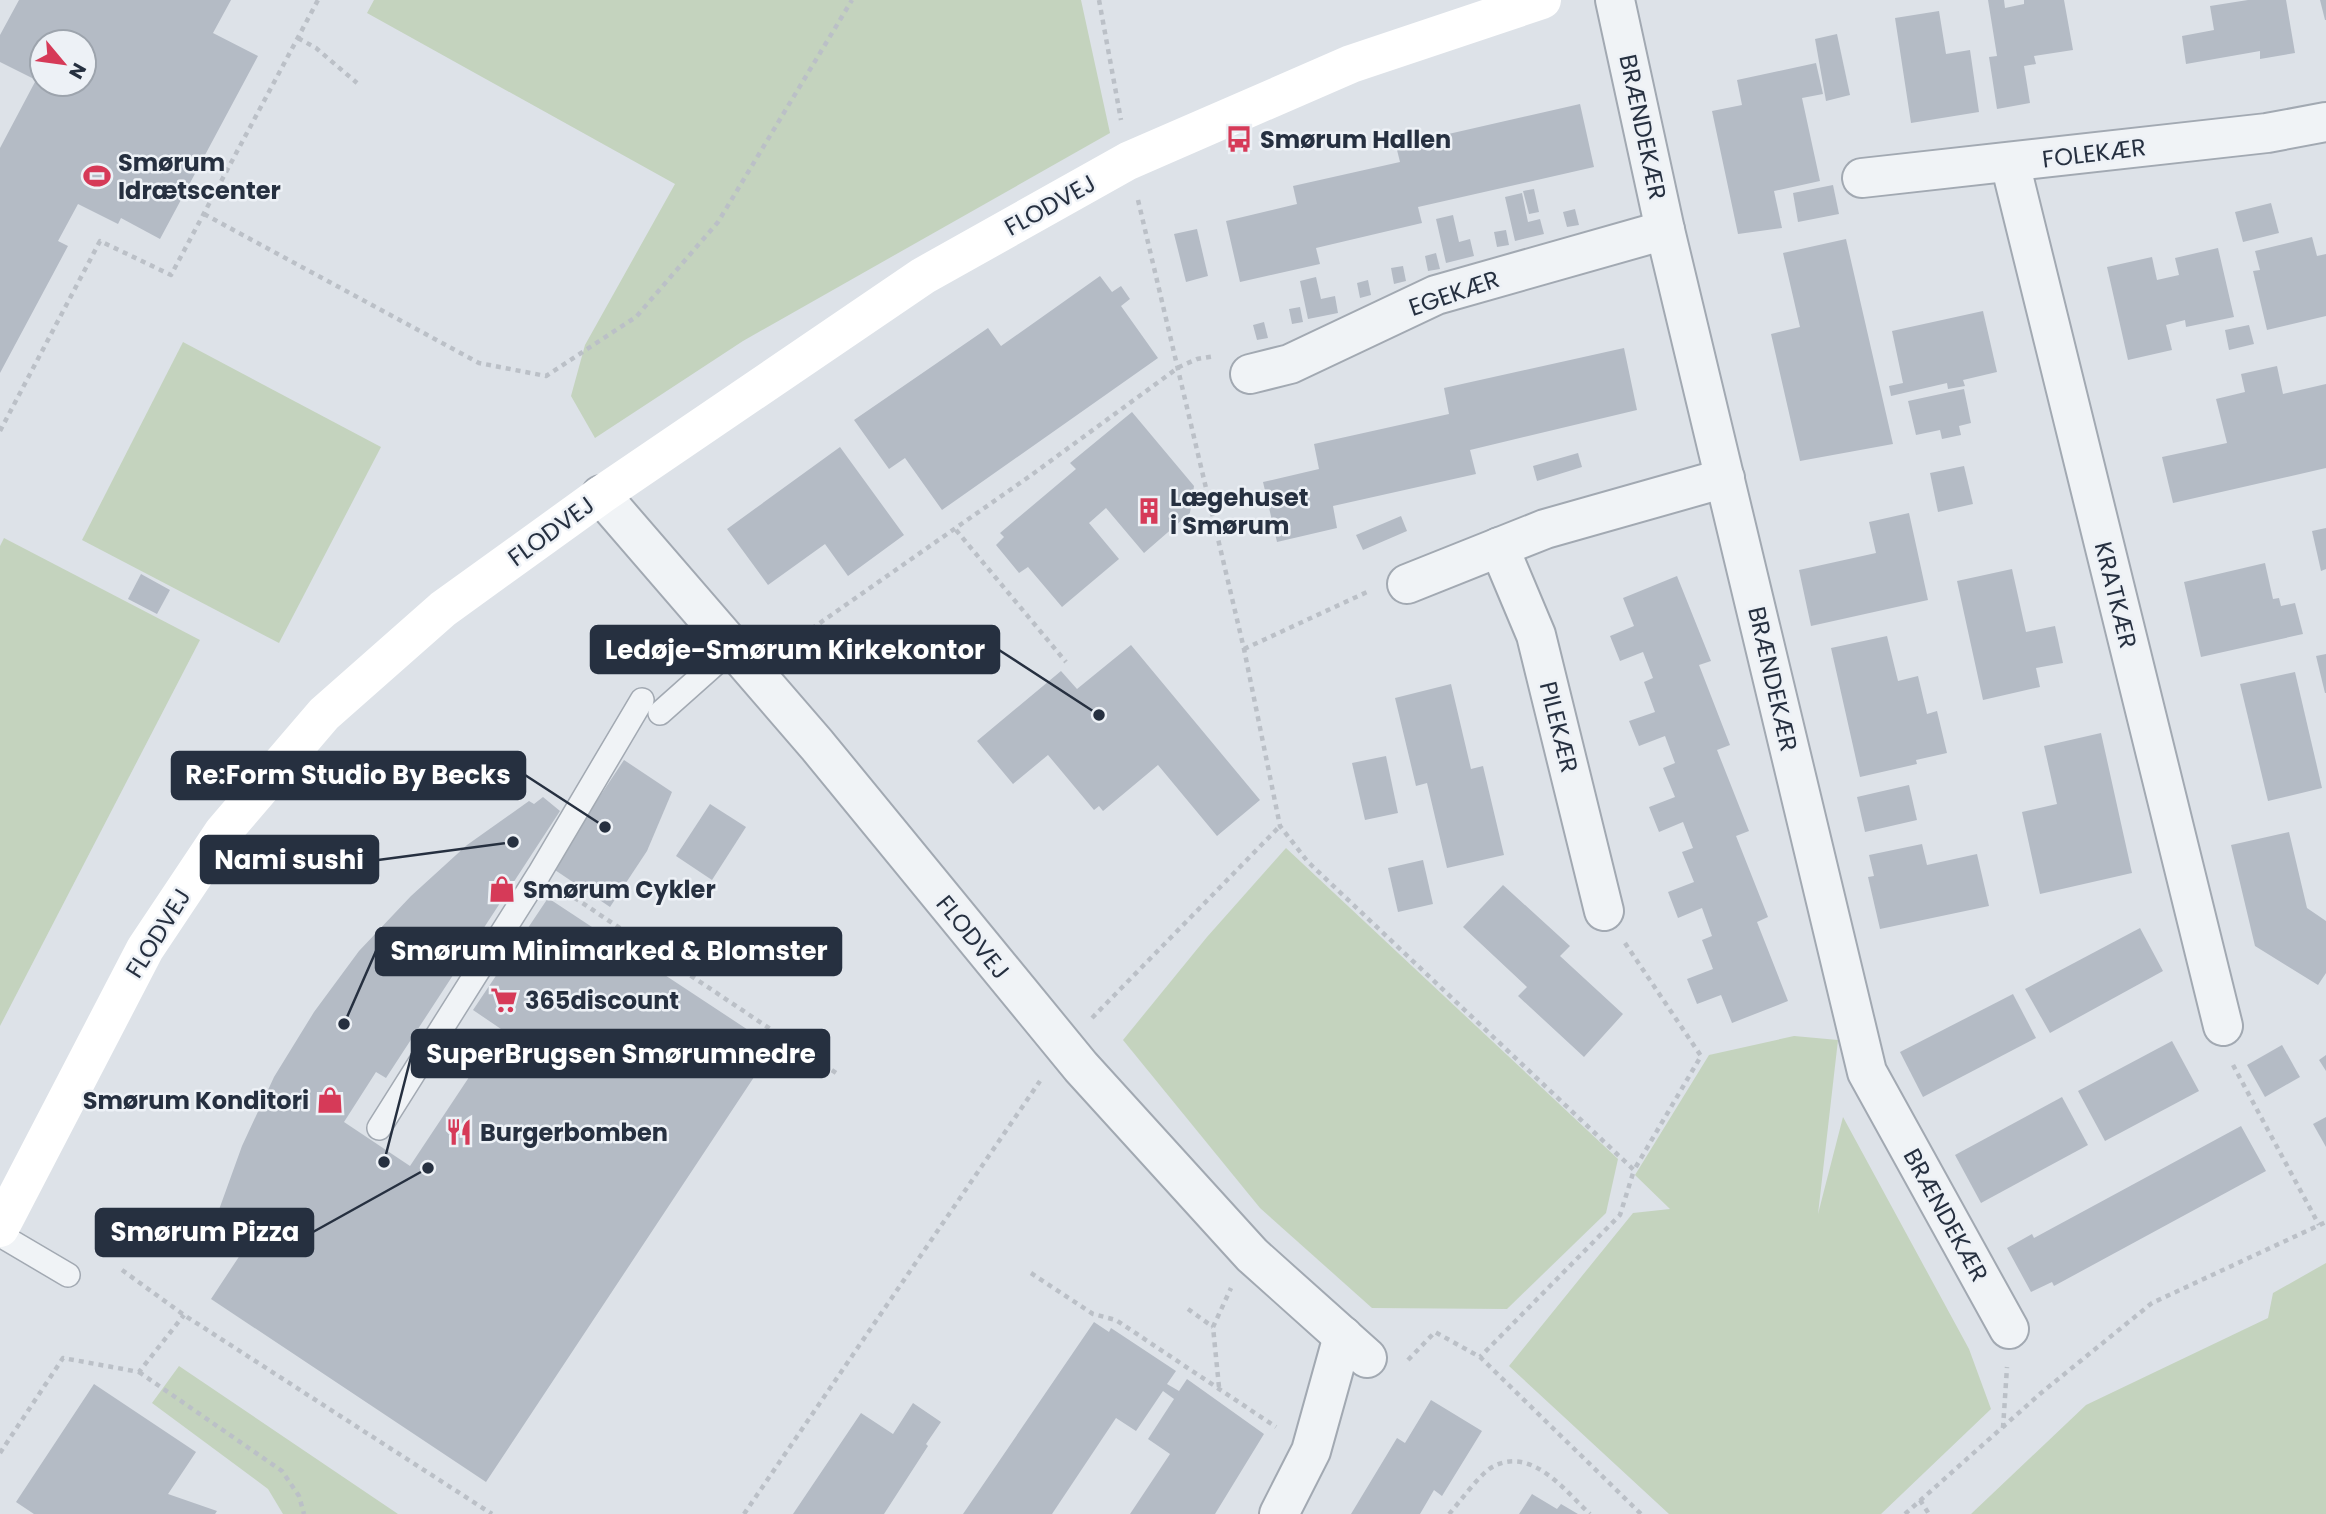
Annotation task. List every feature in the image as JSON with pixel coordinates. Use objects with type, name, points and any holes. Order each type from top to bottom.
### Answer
[{"type":"street","name":"FLODVEJ","points":[[0,1228],[145,949],[223,832],[334,705],[443,609],[601,495],[923,276],[1128,160],[1351,64],[1542,0]]},
{"type":"street","name":"BRÆNDEKÆR","points":[[1615,0],[1665,230],[1867,1072],[2009,1329]]},
{"type":"street","name":"FOLEKÆR","points":[[1862,178],[2267,133],[2326,122]]},
{"type":"street","name":"KRATKÆR","points":[[2010,163],[2223,1026]]},
{"type":"street","name":"EGEKÆR","points":[[1250,374],[1290,364],[1436,295],[1665,230]]},
{"type":"street","points":[[1407,584],[1545,529],[1726,478]]},
{"type":"street","name":"FLODVEJ","points":[[601,495],[817,745],[1063,1047],[1252,1255],[1355,1347]]},
{"type":"street","name":"PILEKÆR","points":[[1499,547],[1536,635],[1604,911]]},
{"type":"street","points":[[1279,1514],[1311,1451],[1355,1347]]},
{"type":"lane","points":[[660,713],[742,659]]},
{"type":"lane","points":[[379,1128],[539,874],[642,700]]},
{"type":"lane","points":[[0,1235],[68,1275]]},
{"type":"path","points":[[0,431],[100,241],[171,275],[318,0]]},
{"type":"path","points":[[204,214],[479,363],[546,376],[636,317],[718,222],[852,0]]},
{"type":"path","points":[[298,38],[316,48],[356,83]]},
{"type":"path","points":[[742,659],[956,530],[1179,367],[1244,649],[1280,826],[1308,862],[1634,1170]]},
{"type":"path","points":[[956,530],[1066,662]]},
{"type":"path","points":[[1244,649],[1394,580],[1407,584]]},
{"type":"path","points":[[744,1514],[1063,1047],[1280,826]]},
{"type":"path","points":[[539,874],[839,1075]]},
{"type":"path","points":[[1480,1357],[1620,1215],[1634,1170],[1701,1056],[1604,911]]},
{"type":"path","points":[[2223,1026],[2219,1037],[2319,1225]]},
{"type":"path","points":[[1905,1514],[2041,1393],[2152,1303],[2326,1222]]},
{"type":"path","points":[[1219,1387],[1213,1327],[1234,1281],[1252,1255]]},
{"type":"path","points":[[122,1270],[184,1315],[492,1514]]},
{"type":"path","points":[[1031,1273],[1093,1314],[1116,1320],[1311,1451]]},
{"type":"path","points":[[1188,1309],[1213,1327]]},
{"type":"path","points":[[139,1372],[184,1315]]},
{"type":"path","points":[[2003,1429],[2009,1329]]},
{"type":"path","points":[[1355,1347],[1405,1363],[1435,1332],[1480,1357],[1641,1514]]},
{"type":"path","points":[[0,1453],[62,1358],[139,1372],[282,1471],[299,1496],[304,1514]]},
{"type":"path","points":[[1449,1514],[1493,1466],[1518,1460],[1538,1466],[1590,1514]]},
{"type":"path","points":[[1920,1500],[1929,1514]]},
{"type":"green space","points":[[374,0],[1081,0],[1110,133],[743,341],[595,438],[571,396],[585,345],[675,184],[367,13]]},
{"type":"green space","points":[[183,342],[381,447],[279,643],[82,540]]},
{"type":"green space","points":[[4,538],[200,640],[0,1026],[0,546]]},
{"type":"green space","points":[[1286,848],[1618,1159],[1606,1213],[1507,1309],[1372,1308],[1260,1208],[1123,1040],[1207,937]]},
{"type":"green space","points":[[1794,1036],[1838,1040],[1818,1214],[1843,1117],[1969,1349],[1991,1409],[1881,1514],[1669,1514],[1509,1366],[1633,1213],[1670,1209],[1635,1175],[1709,1055]]},
{"type":"green space","points":[[2326,1263],[2326,1514],[1971,1514],[2086,1405],[2268,1318],[2273,1293]]},
{"type":"green space","points":[[179,1366],[398,1514],[283,1514],[268,1489],[152,1403]]},
{"type":"building","name":"Smørum Idrætscenter","points":[[19,0],[231,0],[213,33],[258,56],[160,239],[121,218],[118,224],[78,204],[58,241],[68,246],[0,373],[0,148],[28,95],[28,98],[98,98],[98,28],[28,28],[28,76],[0,62],[0,35]]},
{"type":"building","points":[[1988,0],[2004,0],[2005,8],[2024,4],[2024,0],[2064,0],[2073,50],[2034,56],[2036,64],[2024,66],[2030,103],[1997,109],[1989,57],[1997,56]]},
{"type":"building","points":[[2248,0],[2286,0],[2295,53],[2260,59],[2260,51],[2186,64],[2182,36],[2214,30],[2210,6]]},
{"type":"building","points":[[2320,0],[2326,0],[2326,20],[2325,20]]},
{"type":"building","points":[[1939,11],[1946,54],[1970,50],[1979,112],[1911,123],[1895,18]]},
{"type":"building","points":[[1837,34],[1850,95],[1826,101],[1815,39]]},
{"type":"building","points":[[1816,63],[1823,94],[1802,98],[1820,181],[1774,191],[1782,228],[1738,234],[1712,111],[1742,105],[1737,80]]},
{"type":"building","points":[[1580,104],[1594,167],[1418,207],[1422,223],[1316,248],[1320,264],[1240,282],[1226,221],[1297,204],[1293,186],[1400,162],[1396,146]]},
{"type":"building","points":[[1833,185],[1839,214],[1798,222],[1793,193]]},
{"type":"building","points":[[1534,189],[1539,212],[1529,214],[1523,191]]},
{"type":"building","points":[[1522,193],[1528,222],[1540,219],[1544,234],[1515,241],[1505,197]]},
{"type":"building","points":[[2271,203],[2279,233],[2243,242],[2235,212]]},
{"type":"building","points":[[1575,209],[1579,225],[1567,227],[1563,212]]},
{"type":"building","points":[[1453,215],[1459,242],[1470,239],[1474,256],[1446,263],[1436,219]]},
{"type":"building","points":[[1197,229],[1208,276],[1186,282],[1174,234]]},
{"type":"building","points":[[1506,230],[1509,245],[1497,247],[1494,232]]},
{"type":"building","points":[[2312,237],[2317,256],[2326,254],[2326,316],[2267,330],[2253,271],[2260,270],[2255,251]]},
{"type":"building","points":[[1846,239],[1893,444],[1800,461],[1771,334],[1800,327],[1783,253]]},
{"type":"building","points":[[2218,248],[2234,317],[2186,327],[2185,320],[2166,325],[2172,350],[2128,360],[2107,267],[2152,257],[2157,280],[2179,275],[2175,258]]},
{"type":"building","points":[[1436,253],[1440,269],[1428,271],[1425,256]]},
{"type":"building","points":[[1403,266],[1406,281],[1394,284],[1391,268]]},
{"type":"building","points":[[1100,276],[1112,292],[1121,286],[1130,299],[1121,306],[1158,358],[942,510],[905,458],[889,469],[854,420],[988,328],[1001,346]]},
{"type":"building","points":[[1316,277],[1321,299],[1335,296],[1338,313],[1308,319],[1300,281]]},
{"type":"building","points":[[1368,280],[1371,295],[1360,298],[1357,283]]},
{"type":"building","points":[[1300,307],[1303,322],[1292,324],[1289,309]]},
{"type":"building","points":[[1983,311],[1997,372],[1963,380],[1965,386],[1948,389],[1947,383],[1891,396],[1889,386],[1903,383],[1892,331]]},
{"type":"building","points":[[1264,322],[1268,338],[1257,340],[1253,325]]},
{"type":"building","points":[[2249,325],[2254,344],[2229,350],[2225,330]]},
{"type":"building","points":[[1624,348],[1637,410],[1470,450],[1476,474],[1333,506],[1337,528],[1277,542],[1263,482],[1319,469],[1314,444],[1449,414],[1444,388]]},
{"type":"building","points":[[2277,366],[2283,394],[2326,384],[2326,468],[2173,503],[2162,457],[2227,443],[2216,399],[2245,392],[2241,374]]},
{"type":"building","points":[[1964,389],[1971,423],[1959,426],[1961,435],[1942,439],[1940,430],[1916,435],[1908,401]]},
{"type":"building","name":"Lægehuset i Smørum","points":[[1132,412],[1194,486],[1190,513],[1144,553],[1106,508],[1089,523],[1119,559],[1062,607],[1028,567],[1019,573],[996,545],[1004,537],[1000,533],[1076,469],[1070,463]]},
{"type":"building","points":[[840,447],[904,535],[848,576],[825,544],[768,585],[727,529]]},
{"type":"building","points":[[1578,453],[1582,467],[1537,481],[1533,466]]},
{"type":"building","points":[[1964,466],[1973,504],[1938,512],[1930,473]]},
{"type":"building","points":[[1909,513],[1928,600],[1811,626],[1799,570],[1876,553],[1869,522]]},
{"type":"building","points":[[1401,516],[1407,531],[1363,550],[1356,535]]},
{"type":"building","points":[[2326,528],[2326,569],[2321,571],[2312,531]]},
{"type":"building","points":[[2265,563],[2273,599],[2279,598],[2281,606],[2295,603],[2303,634],[2201,657],[2184,582]]},
{"type":"building","points":[[2012,569],[2026,632],[2055,626],[2063,663],[2036,668],[2040,687],[1983,700],[1957,581]]},
{"type":"building","points":[[141,574],[170,590],[157,614],[128,599]]},
{"type":"building","points":[[1677,576],[1711,661],[1699,665],[1730,745],[1717,750],[1749,831],[1736,836],[1768,917],[1757,922],[1788,1001],[1732,1023],[1721,995],[1697,1004],[1687,979],[1713,969],[1702,940],[1712,936],[1702,908],[1678,918],[1668,892],[1694,882],[1682,852],[1693,848],[1683,822],[1659,832],[1649,807],[1675,797],[1663,768],[1675,763],[1665,736],[1639,746],[1629,721],[1655,712],[1644,682],[1653,678],[1643,652],[1620,661],[1610,636],[1634,626],[1623,598]]},
{"type":"building","points":[[1887,636],[1898,681],[1918,676],[1927,714],[1937,711],[1947,753],[1916,760],[1917,764],[1860,777],[1831,648]]},
{"type":"building","points":[[1131,645],[1260,800],[1217,836],[1158,765],[1103,811],[1099,806],[1094,810],[1048,755],[1013,784],[977,741],[1061,671],[1077,689]]},
{"type":"building","points":[[2326,654],[2326,693],[2325,693],[2316,656]]},
{"type":"building","points":[[2295,672],[2322,788],[2268,801],[2240,684]]},
{"type":"building","points":[[1451,684],[1471,769],[1483,766],[1504,855],[1447,868],[1427,783],[1416,786],[1395,698]]},
{"type":"building","points":[[2101,733],[2132,873],[2040,894],[2022,812],[2057,804],[2044,746]]},
{"type":"building","points":[[1386,756],[1398,813],[1365,820],[1352,763]]},
{"type":"building","points":[[624,760],[672,792],[647,851],[610,907],[552,868]]},
{"type":"building","points":[[1909,785],[1917,820],[1865,832],[1857,797]]},
{"type":"building","points":[[543,797],[560,811],[386,1078],[376,1072],[344,1122],[410,1166],[501,1029],[473,1010],[548,898],[774,1047],[486,1482],[211,1299],[250,1240],[216,1218],[242,1146],[274,1077],[314,1012],[359,951],[411,896],[467,845],[529,801],[534,804]]},
{"type":"building","points":[[710,804],[746,827],[712,880],[676,856]]},
{"type":"building","points":[[2289,832],[2307,908],[2326,921],[2326,973],[2318,985],[2255,946],[2231,845]]},
{"type":"building","points":[[1922,844],[1927,865],[1977,854],[1989,906],[1880,929],[1868,877],[1874,876],[1869,855]]},
{"type":"building","points":[[1423,860],[1433,904],[1398,912],[1388,868]]},
{"type":"building","points":[[1503,885],[1570,946],[1560,956],[1623,1014],[1584,1057],[1518,996],[1527,987],[1463,927]]},
{"type":"building","points":[[2140,928],[2163,971],[2050,1033],[2025,989]]},
{"type":"building","points":[[2013,994],[2036,1038],[1923,1097],[1900,1052]]},
{"type":"building","points":[[2172,1041],[2199,1091],[2105,1141],[2078,1091]]},
{"type":"building","points":[[2282,1045],[2300,1077],[2265,1097],[2247,1065]]},
{"type":"building","points":[[2326,1055],[2326,1071],[2319,1060]]},
{"type":"building","points":[[2062,1097],[2088,1145],[1981,1203],[1955,1155]]},
{"type":"building","points":[[2326,1117],[2326,1147],[2313,1124]]},
{"type":"building","points":[[2241,1126],[2266,1171],[2054,1286],[2052,1282],[2031,1292],[2007,1248],[2032,1234],[2034,1238]]},
{"type":"building","points":[[1094,1322],[1109,1332],[1111,1328],[1176,1371],[1167,1384],[1179,1391],[1187,1379],[1264,1434],[1215,1514],[1130,1514],[1170,1454],[1148,1439],[1174,1399],[1163,1391],[1136,1431],[1116,1418],[1052,1514],[963,1514]]},
{"type":"building","points":[[94,1384],[196,1452],[168,1494],[217,1511],[215,1514],[34,1514],[16,1502]]},
{"type":"building","points":[[1431,1400],[1482,1431],[1442,1496],[1434,1490],[1420,1514],[1351,1514],[1397,1438],[1405,1443]]},
{"type":"building","points":[[913,1403],[941,1422],[884,1514],[793,1514],[861,1413],[893,1434]]},
{"type":"building","points":[[1532,1494],[1557,1509],[1561,1504],[1578,1514],[1519,1514]]},
{"type":"place","name":"Smørum Hallen","points":[[1239,139]]},
{"type":"place","name":"Smørum Idrætscenter","points":[[97,176]]},
{"type":"place","name":"Lægehuset i Smørum","points":[[1149,511]]},
{"type":"place","name":"Ledøje-Smørum Kirkekontor","points":[[1099,715]]},
{"type":"place","name":"Re:Form Studio By Becks","points":[[605,827]]},
{"type":"place","name":"Nami sushi","points":[[513,842]]},
{"type":"place","name":"Smørum Cykler","points":[[502,889]]},
{"type":"place","name":"365discount","points":[[504,1000]]},
{"type":"place","name":"Smørum Minimarked & Blomster","points":[[344,1024]]},
{"type":"place","name":"Smørum Konditori","points":[[330,1100]]},
{"type":"place","name":"Burgerbomben","points":[[459,1132]]},
{"type":"place","name":"SuperBrugsen Smørumnedre","points":[[384,1162]]},
{"type":"place","name":"Smørum Pizza","points":[[428,1168]]}]
